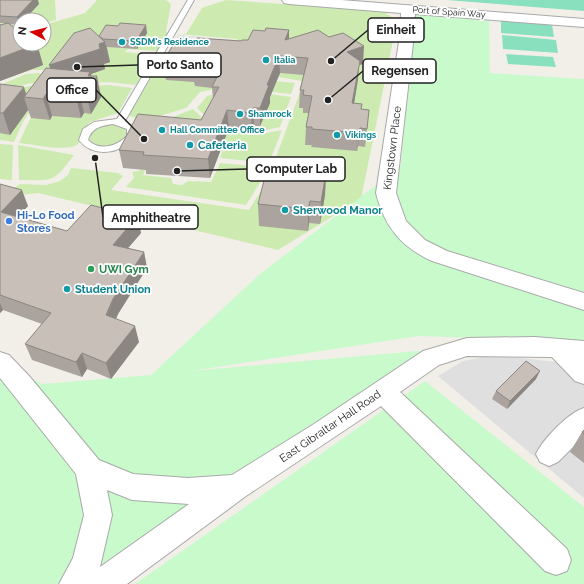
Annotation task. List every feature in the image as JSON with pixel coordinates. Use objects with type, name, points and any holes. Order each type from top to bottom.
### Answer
[{"type":"street","name":"Port of Spain Way","points":[[289,0],[584,22]]},
{"type":"street","name":"Kingstown Place","points":[[408,9],[407,35],[386,193],[391,214],[399,227],[410,239],[431,253],[539,286],[584,302]]},
{"type":"street","name":"East Gibraltar Hall Road","points":[[102,584],[236,487],[323,432],[431,358],[467,347],[535,346],[584,350]]},
{"type":"street","points":[[558,348],[584,374]]},
{"type":"street","points":[[0,362],[21,384],[89,469],[98,515],[86,564],[74,584]]},
{"type":"street","points":[[382,391],[556,560]]},
{"type":"street","points":[[549,454],[584,418]]},
{"type":"street","points":[[89,469],[132,487],[188,491],[236,487]]},
{"type":"lane","points":[[120,122],[191,0]]},
{"type":"lane","points":[[105,122],[120,122],[131,128],[132,132],[128,141],[122,145],[106,149],[98,149],[91,147],[83,140],[86,131],[91,127],[105,122]]},
{"type":"shaded area","points":[[178,35],[235,40],[228,54],[169,49]]},
{"type":"shaded area","points":[[493,355],[584,365],[584,498],[438,376],[463,361]]},
{"type":"green space","points":[[0,0],[55,0],[56,20],[52,21],[52,12],[12,12],[12,32],[0,36]]},
{"type":"green space","points":[[97,0],[166,0],[171,4],[166,32],[168,33],[158,51],[128,49],[125,52],[155,55],[136,85],[107,82],[68,85],[44,70],[31,70],[0,81],[0,38],[12,42],[12,52],[52,52],[52,23],[85,13]]},
{"type":"green space","points":[[226,0],[383,11],[397,21],[361,199],[278,250],[38,193],[20,195],[11,190],[20,184],[46,185],[60,181],[68,175],[71,168],[118,173],[123,176],[111,190],[249,210],[268,179],[303,84],[302,81],[272,76],[235,46],[237,39],[179,34],[186,34],[202,8]]},
{"type":"green space","points":[[447,0],[584,0],[584,11]]},
{"type":"green space","points":[[414,13],[489,21],[490,73],[584,79],[584,342],[419,336],[191,371],[429,350],[79,584],[0,584],[0,361],[42,384],[151,375],[260,274],[401,166]]},
{"type":"green space","points":[[501,20],[552,25],[554,37],[501,33]]},
{"type":"green space","points":[[502,35],[556,40],[558,53],[503,49]]},
{"type":"green space","points":[[169,50],[229,55],[230,86],[200,92],[186,108],[143,121],[128,115]]},
{"type":"green space","points":[[506,54],[553,57],[556,67],[508,64]]},
{"type":"green space","points":[[39,73],[45,76],[41,82],[27,84],[0,93],[0,85],[26,74]]},
{"type":"green space","points":[[266,80],[295,83],[291,94],[252,90]]},
{"type":"green space","points":[[47,85],[23,122],[14,142],[0,140],[0,96],[29,86]]},
{"type":"green space","points":[[109,85],[132,88],[118,113],[90,122],[80,136],[80,142],[76,146],[61,148],[19,143],[29,121],[51,86],[70,87]]},
{"type":"green space","points":[[235,89],[291,97],[280,127],[257,132],[219,129],[197,108],[207,96]]},
{"type":"green space","points":[[193,109],[216,131],[256,135],[282,130],[269,163],[220,158],[226,141],[206,139],[160,122]]},
{"type":"green space","points":[[108,124],[124,127],[127,134],[121,142],[110,146],[99,146],[90,141],[90,134],[96,128]]},
{"type":"green space","points":[[0,144],[13,145],[12,180],[0,179]]},
{"type":"green space","points":[[18,145],[74,155],[56,176],[46,180],[19,180]]},
{"type":"green space","points":[[145,157],[152,157],[143,175],[171,178],[173,184],[182,185],[188,181],[211,182],[220,163],[265,167],[264,176],[246,205],[126,187],[134,178],[132,172],[139,171]]},
{"type":"green space","points":[[425,381],[584,507],[584,584],[135,584]]},
{"type":"building","points":[[0,0],[33,0],[22,12],[12,12],[12,17],[0,16]]},
{"type":"building","points":[[8,23],[12,26],[12,52],[16,52],[0,58],[0,25]]},
{"type":"building","points":[[120,23],[146,25],[136,41],[103,39],[99,36],[106,25],[118,26]]},
{"type":"building","points":[[90,28],[105,42],[99,44],[100,49],[49,65],[74,33]]},
{"type":"building","points":[[266,28],[289,30],[285,40],[318,30],[329,37],[343,33],[364,46],[347,52],[360,61],[352,103],[362,104],[361,109],[369,110],[367,129],[360,128],[359,133],[312,129],[312,127],[306,127],[312,96],[303,95],[304,90],[300,90],[308,58],[279,56],[267,85],[269,85],[260,108],[253,108],[251,113],[227,110],[208,159],[143,155],[144,152],[119,150],[138,114],[201,120],[219,87],[212,87],[220,71],[193,68],[195,65],[163,62],[176,40],[195,41],[197,38],[241,41],[248,40],[253,30],[265,31]]},
{"type":"building","points":[[46,68],[90,72],[88,76],[97,76],[86,93],[79,92],[76,97],[46,94],[43,99],[24,97]]},
{"type":"building","points":[[0,84],[24,87],[3,113],[0,113]]},
{"type":"building","points":[[273,163],[320,168],[319,172],[326,173],[321,202],[310,201],[308,209],[258,204],[267,169],[272,170]]},
{"type":"building","name":"Student Union","points":[[0,184],[22,190],[1,212],[67,231],[91,205],[137,217],[113,245],[144,252],[113,299],[106,315],[135,326],[106,363],[82,353],[76,362],[25,344],[51,313],[0,295]]},
{"type":"building","points":[[526,361],[540,371],[510,401],[496,391]]},
{"type":"place","name":"SSDM's Residence","points":[[122,42]]},
{"type":"place","name":"Italia","points":[[266,60]]},
{"type":"place","name":"Einheit","points":[[331,61]]},
{"type":"place","name":"Porto Santo","points":[[77,67]]},
{"type":"place","name":"Regensen","points":[[328,100]]},
{"type":"place","name":"Shamrock","points":[[240,114]]},
{"type":"place","name":"Hall Committee Office","points":[[162,130]]},
{"type":"place","name":"Vikings","points":[[337,135]]},
{"type":"place","name":"Office","points":[[144,139]]},
{"type":"place","name":"Cafeteria","points":[[190,145]]},
{"type":"place","name":"Amphitheatre","points":[[95,158]]},
{"type":"place","name":"Computer Lab","points":[[177,171]]},
{"type":"place","name":"Sherwood Manor","points":[[285,210]]},
{"type":"place","name":"Hi-Lo Food Stores","points":[[9,221]]},
{"type":"place","name":"UWI Gym","points":[[91,269]]},
{"type":"place","name":"Student Union","points":[[67,289]]}]
